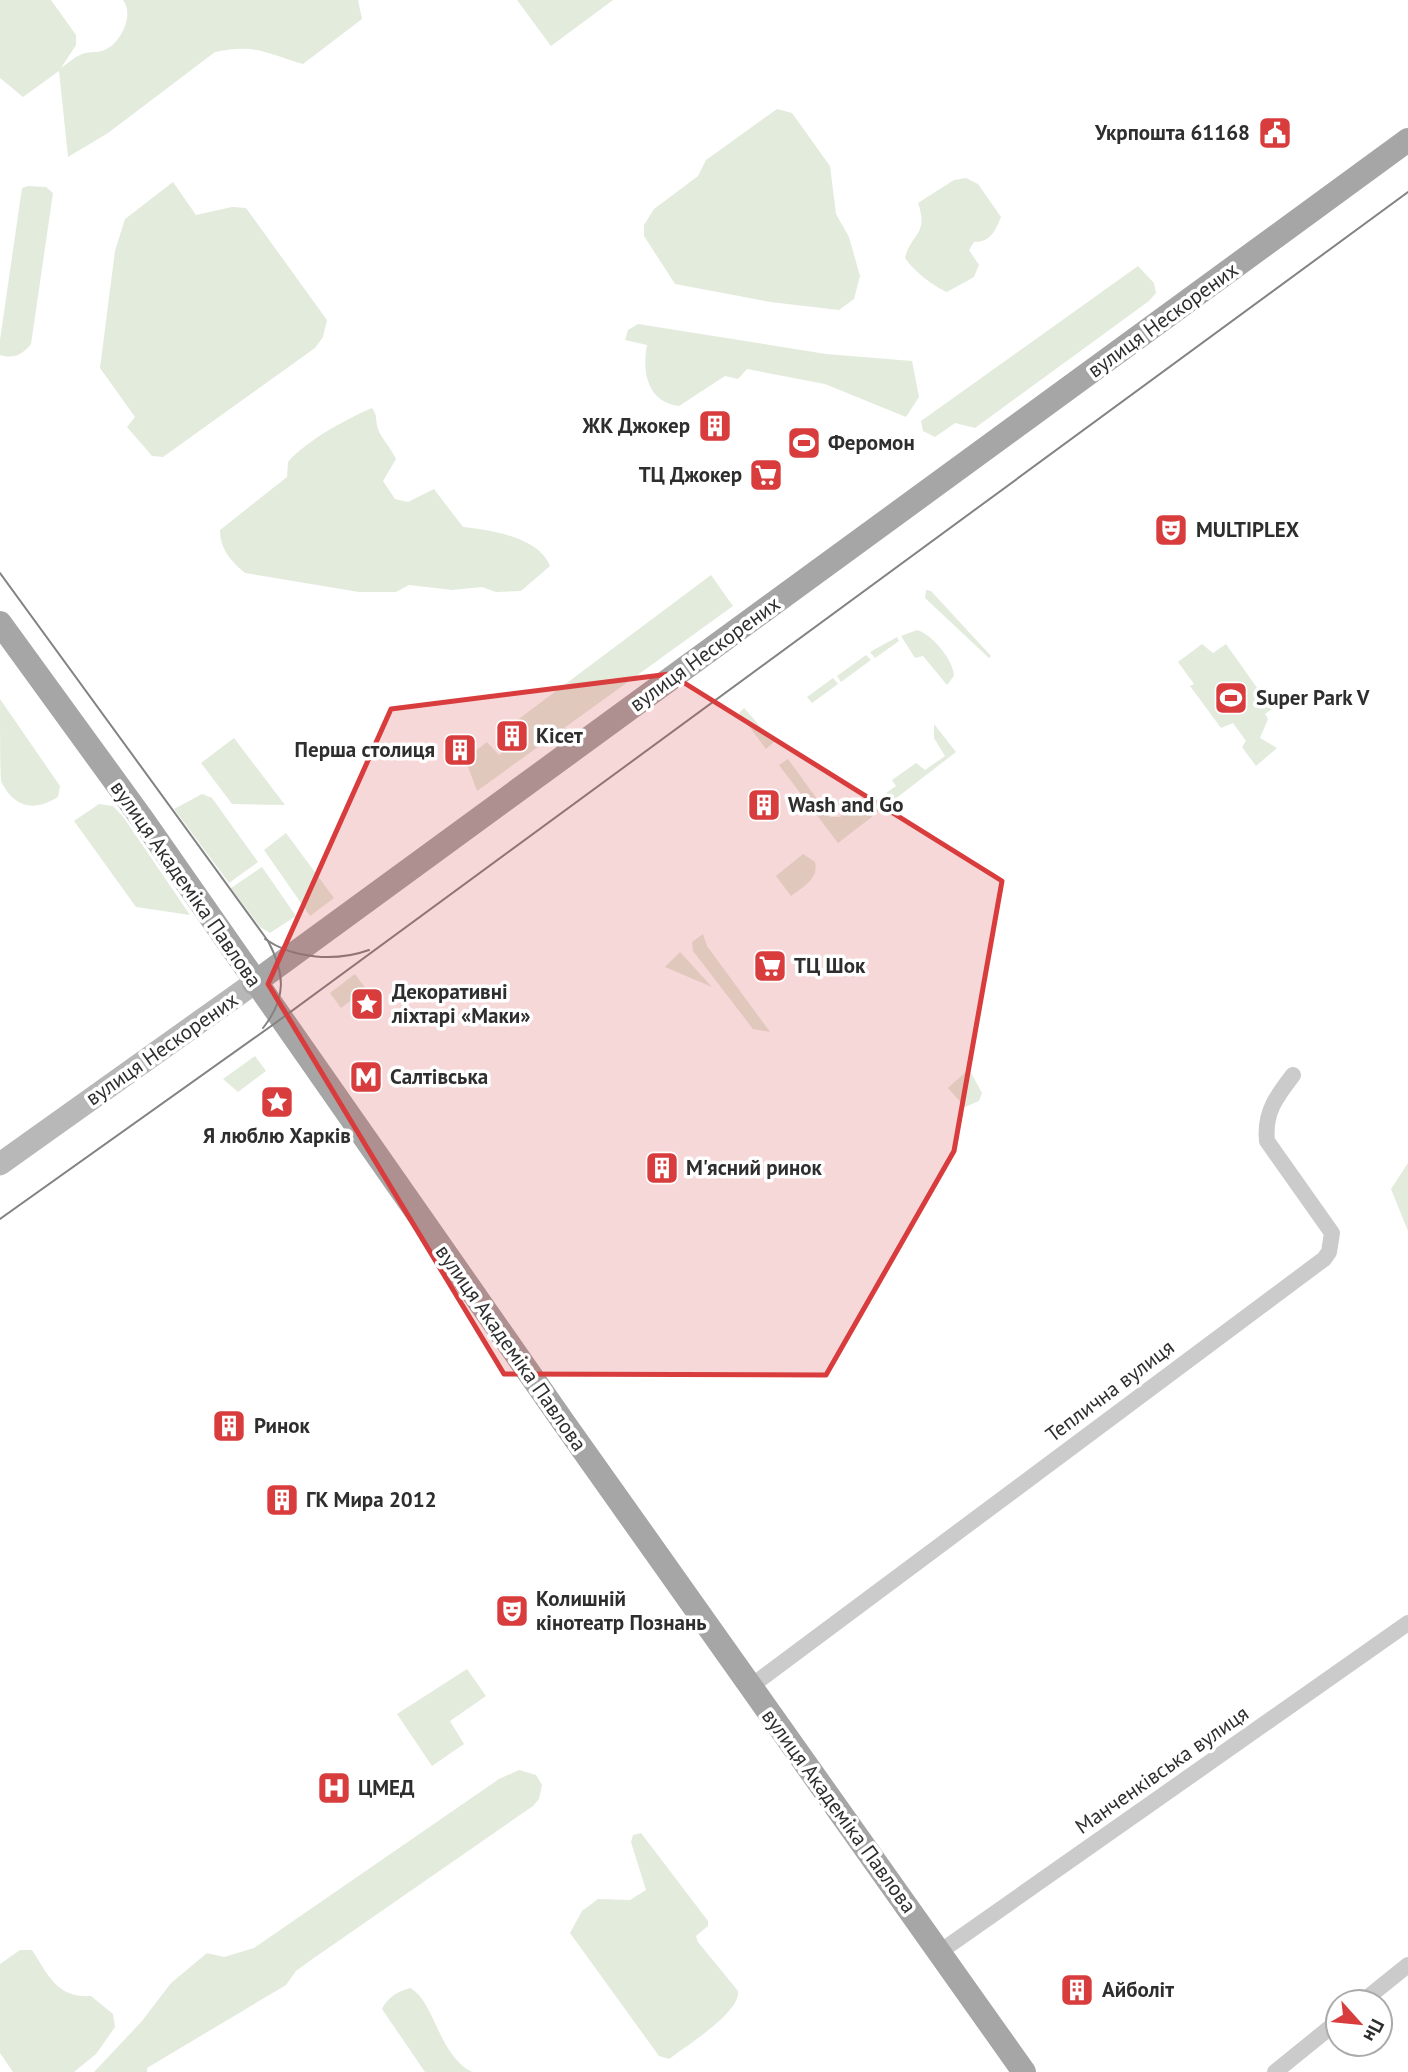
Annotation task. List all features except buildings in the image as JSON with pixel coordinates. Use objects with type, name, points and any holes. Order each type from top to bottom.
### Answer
[{"type":"main road","name":"вулиця Нескорених","points":[[0,1164],[254,983],[1408,140]]},
{"type":"main road","name":"вулиця Академіка Павлова","points":[[0,623],[143,820],[254,983],[1024,2072]]},
{"type":"street","name":"Теплична вулиця","points":[[750,1686],[1324,1259],[1329,1252],[1332,1233],[1267,1141],[1265,1125],[1269,1109],[1293,1075]]},
{"type":"street","name":"Манченківська вулиця","points":[[941,1951],[1408,1623]]},
{"type":"street","points":[[1379,1988],[1408,1965]]},
{"type":"street","points":[[1275,2072],[1324,2032]]},
{"type":"highlighted area","points":[[670,674],[1002,881],[954,1151],[826,1375],[504,1374],[268,984],[391,709]]},
{"type":"shaded area","points":[[0,0],[51,0],[76,35],[76,45],[61,68],[80,55],[102,51],[115,43],[126,21],[126,6],[123,0],[358,0],[362,19],[303,64],[251,49],[215,52],[108,133],[68,157],[59,71],[23,97],[0,78]]},
{"type":"shaded area","points":[[517,0],[613,0],[551,46]]},
{"type":"shaded area","points":[[777,109],[792,113],[830,166],[836,214],[849,237],[860,276],[854,299],[839,310],[770,302],[675,284],[644,236],[644,225],[654,209],[698,176],[706,160]]},
{"type":"shaded area","points":[[966,178],[978,184],[1001,217],[992,235],[980,242],[974,242],[969,250],[979,265],[974,277],[947,292],[924,278],[905,258],[920,228],[921,214],[918,203],[954,180]]},
{"type":"shaded area","points":[[173,182],[196,215],[232,207],[246,208],[327,320],[323,337],[315,348],[163,457],[152,456],[127,427],[135,417],[100,368],[115,251],[125,219]]},
{"type":"shaded area","points":[[46,187],[53,193],[31,344],[24,351],[9,357],[0,355],[0,340],[22,188]]},
{"type":"shaded area","points":[[1138,266],[1154,283],[1156,293],[1149,301],[975,428],[955,423],[935,437],[923,431],[921,421]]},
{"type":"shaded area","points":[[638,324],[826,354],[912,361],[919,397],[906,417],[825,384],[747,369],[738,379],[725,376],[679,406],[660,399],[653,392],[646,375],[647,345],[625,340],[628,330]]},
{"type":"shaded area","points":[[372,408],[379,432],[396,459],[383,481],[395,499],[408,502],[434,489],[463,527],[499,533],[525,542],[536,548],[550,566],[521,591],[496,592],[482,587],[452,590],[409,585],[396,592],[359,592],[245,573],[224,549],[220,530],[287,477],[288,462],[305,446],[339,424]]},
{"type":"shaded area","points":[[711,575],[733,606],[477,791],[465,759],[487,742],[499,755],[524,734],[516,721]]},
{"type":"shaded area","points":[[926,590],[931,591],[991,656],[989,658],[925,598]]},
{"type":"shaded area","points":[[917,630],[935,642],[950,663],[954,676],[947,685],[923,656],[915,658],[901,636]]},
{"type":"shaded area","points":[[897,637],[899,641],[875,658],[870,652]]},
{"type":"shaded area","name":"Super Park V","points":[[1202,644],[1213,653],[1226,644],[1272,709],[1265,714],[1268,719],[1260,738],[1277,748],[1256,766],[1242,747],[1246,741],[1233,723],[1221,728],[1190,686],[1194,684],[1178,662]]},
{"type":"shaded area","points":[[866,655],[871,660],[841,682],[837,676]]},
{"type":"shaded area","points":[[833,678],[838,684],[812,703],[807,697]]},
{"type":"shaded area","points":[[0,699],[60,786],[58,797],[49,802],[33,806],[18,802],[1,781]]},
{"type":"shaded area","points":[[744,708],[774,742],[766,749],[739,713]]},
{"type":"shaded area","points":[[934,724],[956,752],[838,843],[779,765],[788,759],[830,817],[840,817],[859,803],[864,809],[896,786],[892,780],[916,763],[925,770],[945,756],[934,738]]},
{"type":"shaded area","points":[[234,738],[285,805],[232,804],[201,763]]},
{"type":"shaded area","points":[[202,794],[212,798],[258,862],[229,883],[174,809]]},
{"type":"shaded area","points":[[99,804],[113,806],[124,818],[190,915],[136,907],[74,821]]},
{"type":"shaded area","points":[[286,833],[334,898],[310,916],[264,850]]},
{"type":"shaded area","points":[[803,854],[815,862],[815,873],[809,882],[791,896],[776,876]]},
{"type":"shaded area","points":[[262,867],[296,916],[270,933],[260,927],[231,888]]},
{"type":"shaded area","points":[[703,934],[707,946],[770,1032],[753,1029],[693,951],[692,942]]},
{"type":"shaded area","points":[[680,952],[712,987],[665,967]]},
{"type":"shaded area","points":[[355,974],[366,989],[341,1008],[330,993]]},
{"type":"shaded area","points":[[255,1056],[266,1071],[238,1092],[223,1079]]},
{"type":"shaded area","points":[[969,1069],[982,1093],[979,1101],[965,1107],[948,1088]]},
{"type":"shaded area","points":[[1408,1163],[1408,1231],[1391,1189]]},
{"type":"shaded area","points":[[467,1669],[486,1696],[450,1721],[464,1744],[432,1766],[397,1714]]},
{"type":"shaded area","points":[[519,1770],[536,1775],[542,1785],[539,1799],[533,1806],[311,1960],[296,1971],[286,1985],[147,2068],[147,2072],[94,2072],[142,2021],[171,1983],[207,1953],[224,1957],[254,1948],[499,1779]]},
{"type":"shaded area","points":[[641,1833],[708,1921],[708,1926],[696,1936],[698,1942],[738,1991],[737,1999],[722,2018],[669,2059],[659,2056],[570,1933],[582,1911],[598,1899],[630,1900],[646,1890],[631,1842],[633,1835]]},
{"type":"shaded area","points":[[20,1950],[32,1950],[49,1977],[62,1989],[79,1996],[91,1996],[113,2014],[115,2027],[96,2054],[74,2072],[13,2072],[0,2053],[0,1964]]},
{"type":"shaded area","points":[[410,1988],[425,2004],[451,2054],[472,2072],[425,2072],[382,2009],[393,1996]]},
{"type":"tram line","points":[[0,1219],[274,1024],[1408,192]]},
{"type":"tram line","points":[[0,573],[268,941],[278,964],[281,985],[276,1006],[263,1028]]},
{"type":"tram line","points":[[265,939],[289,951],[316,956],[343,956],[369,950]]},
{"type":"place","name":"Укрпошта 61168","points":[[1275,133]]},
{"type":"place","name":"ЖК Джокер","points":[[715,426]]},
{"type":"place","name":"Феромон","points":[[804,443]]},
{"type":"place","name":"ТЦ Джокер","points":[[766,475]]},
{"type":"place","name":"MULTIPLEX","points":[[1171,530]]},
{"type":"place","name":"Super Park V","points":[[1231,698]]},
{"type":"place","name":"Кісет","points":[[512,736]]},
{"type":"place","name":"Перша столиця","points":[[460,750]]},
{"type":"place","name":"Wash and Go","points":[[764,805]]},
{"type":"place","name":"ТЦ Шок","points":[[770,966]]},
{"type":"place","name":"Декоративні ліхтарі «Маки»","points":[[367,1004]]},
{"type":"place","name":"Салтівська","points":[[366,1077]]},
{"type":"place","name":"Я люблю Харків","points":[[277,1102]]},
{"type":"place","name":"М'ясний ринок","points":[[662,1168]]},
{"type":"place","name":"Ринок","points":[[229,1426]]},
{"type":"place","name":"ГК Мира 2012","points":[[282,1500]]},
{"type":"place","name":"Колишній кінотеатр Познань","points":[[512,1611]]},
{"type":"place","name":"ЦМЕД","points":[[334,1788]]},
{"type":"place","name":"Айболіт","points":[[1077,1990]]}]
